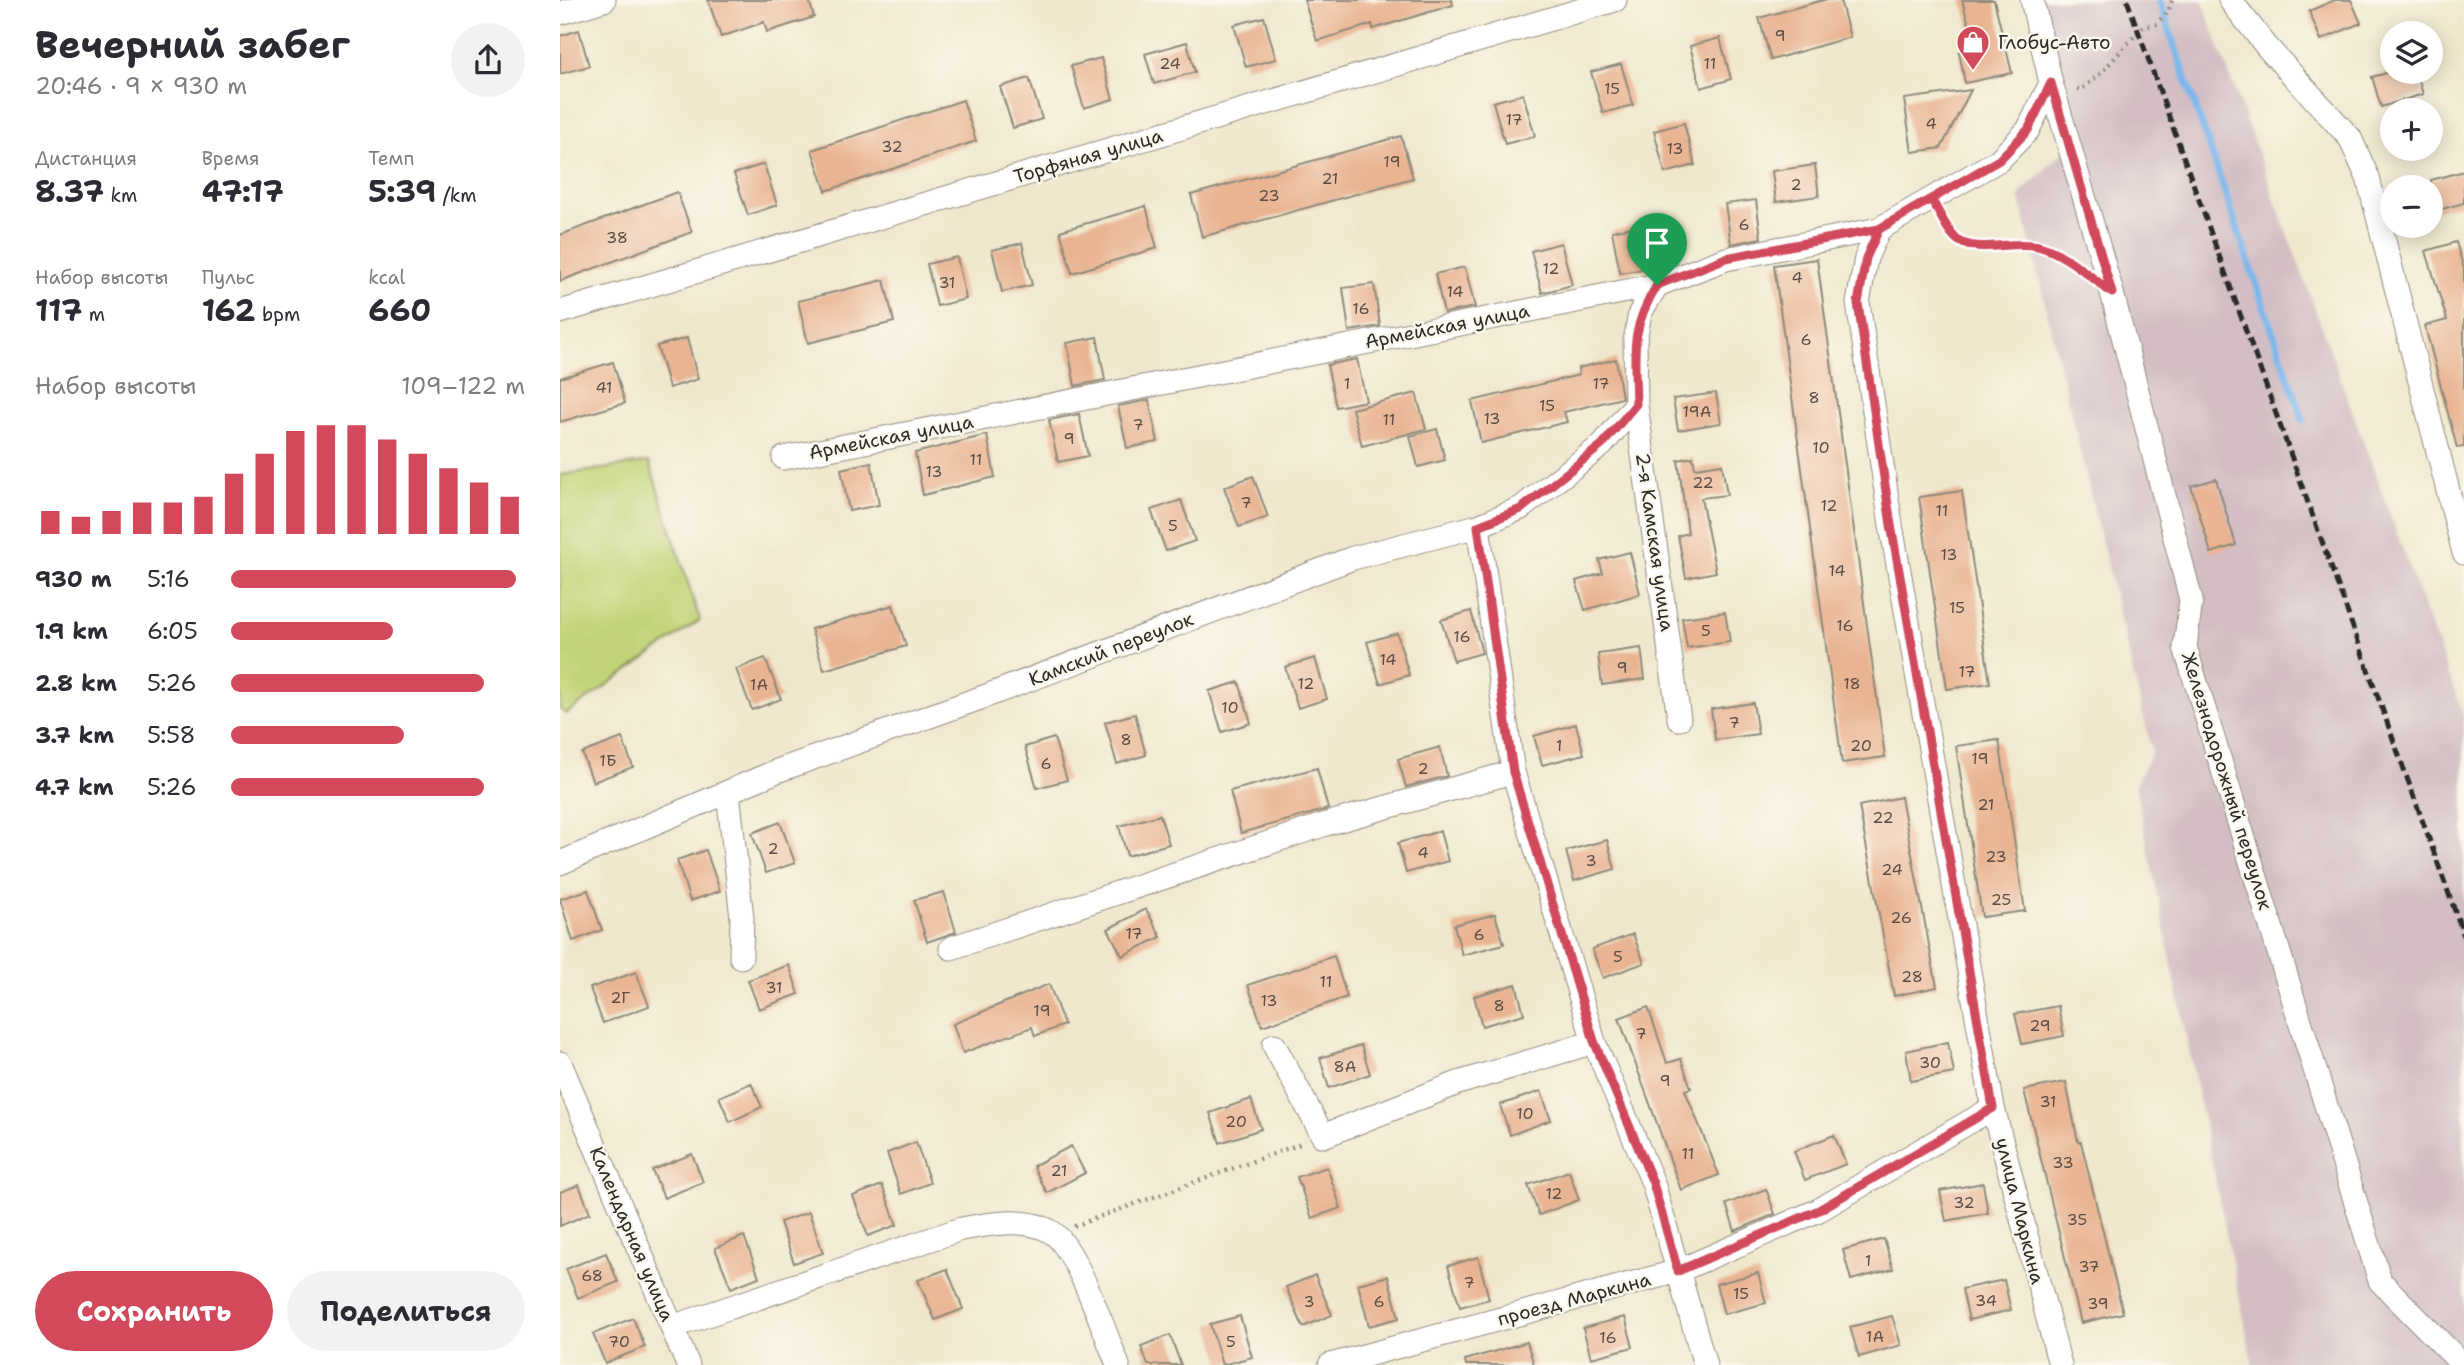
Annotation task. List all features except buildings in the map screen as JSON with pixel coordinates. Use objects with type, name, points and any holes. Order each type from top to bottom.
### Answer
[{"type":"street","points":[[560,13],[604,0]]},
{"type":"street","name":"Торфяная улица","points":[[560,312],[1615,0]]},
{"type":"street","name":"Железнодорожный переулок","points":[[2032,0],[2051,83],[2112,293],[2191,600],[2185,647],[2380,1281],[2463,1365]]},
{"type":"street","points":[[2230,0],[2267,47],[2350,138],[2368,178],[2464,553]]},
{"type":"street","name":"Армейская улица","points":[[784,458],[1657,285],[1726,258],[1879,229],[1999,160],[2028,130],[2051,83]]},
{"type":"street","name":"улица Маркина","points":[[1879,229],[1866,258],[1858,303],[1893,538],[1993,1108],[2060,1365]]},
{"type":"street","name":"2-я Камская улица","points":[[1657,285],[1640,313],[1635,341],[1636,404],[1679,719]]},
{"type":"street","name":"Камский переулок","points":[[560,863],[728,792],[1353,558],[1478,526],[1521,509],[1602,445],[1636,404]]},
{"type":"street","points":[[1478,526],[1513,772],[1594,1041],[1653,1183],[1705,1365]]},
{"type":"street","points":[[951,948],[1326,824],[1513,772]]},
{"type":"street","points":[[728,792],[742,918],[741,957]]},
{"type":"street","points":[[1274,1045],[1324,1136],[1458,1083],[1594,1041]]},
{"type":"street","name":"Календарная улица","points":[[560,1063],[688,1365]]},
{"type":"street","name":"проезд Маркина","points":[[1330,1365],[1678,1271],[1819,1210],[1993,1108]]},
{"type":"street","points":[[672,1327],[961,1229],[996,1223],[1025,1224],[1053,1233],[1074,1261],[1118,1365]]},
{"type":"path","points":[[2051,83],[2081,90],[2101,73],[2143,27],[2156,24],[2168,12],[2172,0]]},
{"type":"path","points":[[1931,199],[1957,239],[1973,248],[2004,243],[2038,246],[2066,259],[2112,293]]},
{"type":"path","points":[[1053,1233],[1324,1136]]},
{"type":"shaded area","points":[[2041,0],[2202,0],[2464,717],[2464,1365],[2253,1365],[2135,784],[2152,752],[2019,195],[2077,138]]},
{"type":"green space","points":[[649,462],[700,620],[566,714],[560,709],[560,475]]},
{"type":"waterway","points":[[2159,0],[2303,420]]},
{"type":"railway","points":[[2127,0],[2464,936]]},
{"type":"place","name":"Глобус-Авто","points":[[1973,72]]},
{"type":"route","points":[[1657,285],[1640,313],[1635,341],[1636,404],[1602,445],[1521,509],[1478,526],[1513,772],[1594,1041],[1653,1183],[1678,1271],[1819,1210],[1993,1108],[1891,525],[1858,303],[1866,258],[1879,229],[1931,199],[1957,239],[1973,248],[2004,243],[2038,246],[2066,259],[2112,293],[2051,83],[2028,130],[1999,160],[1931,199],[1907,214],[1879,229],[1726,258],[1657,285]]}]
